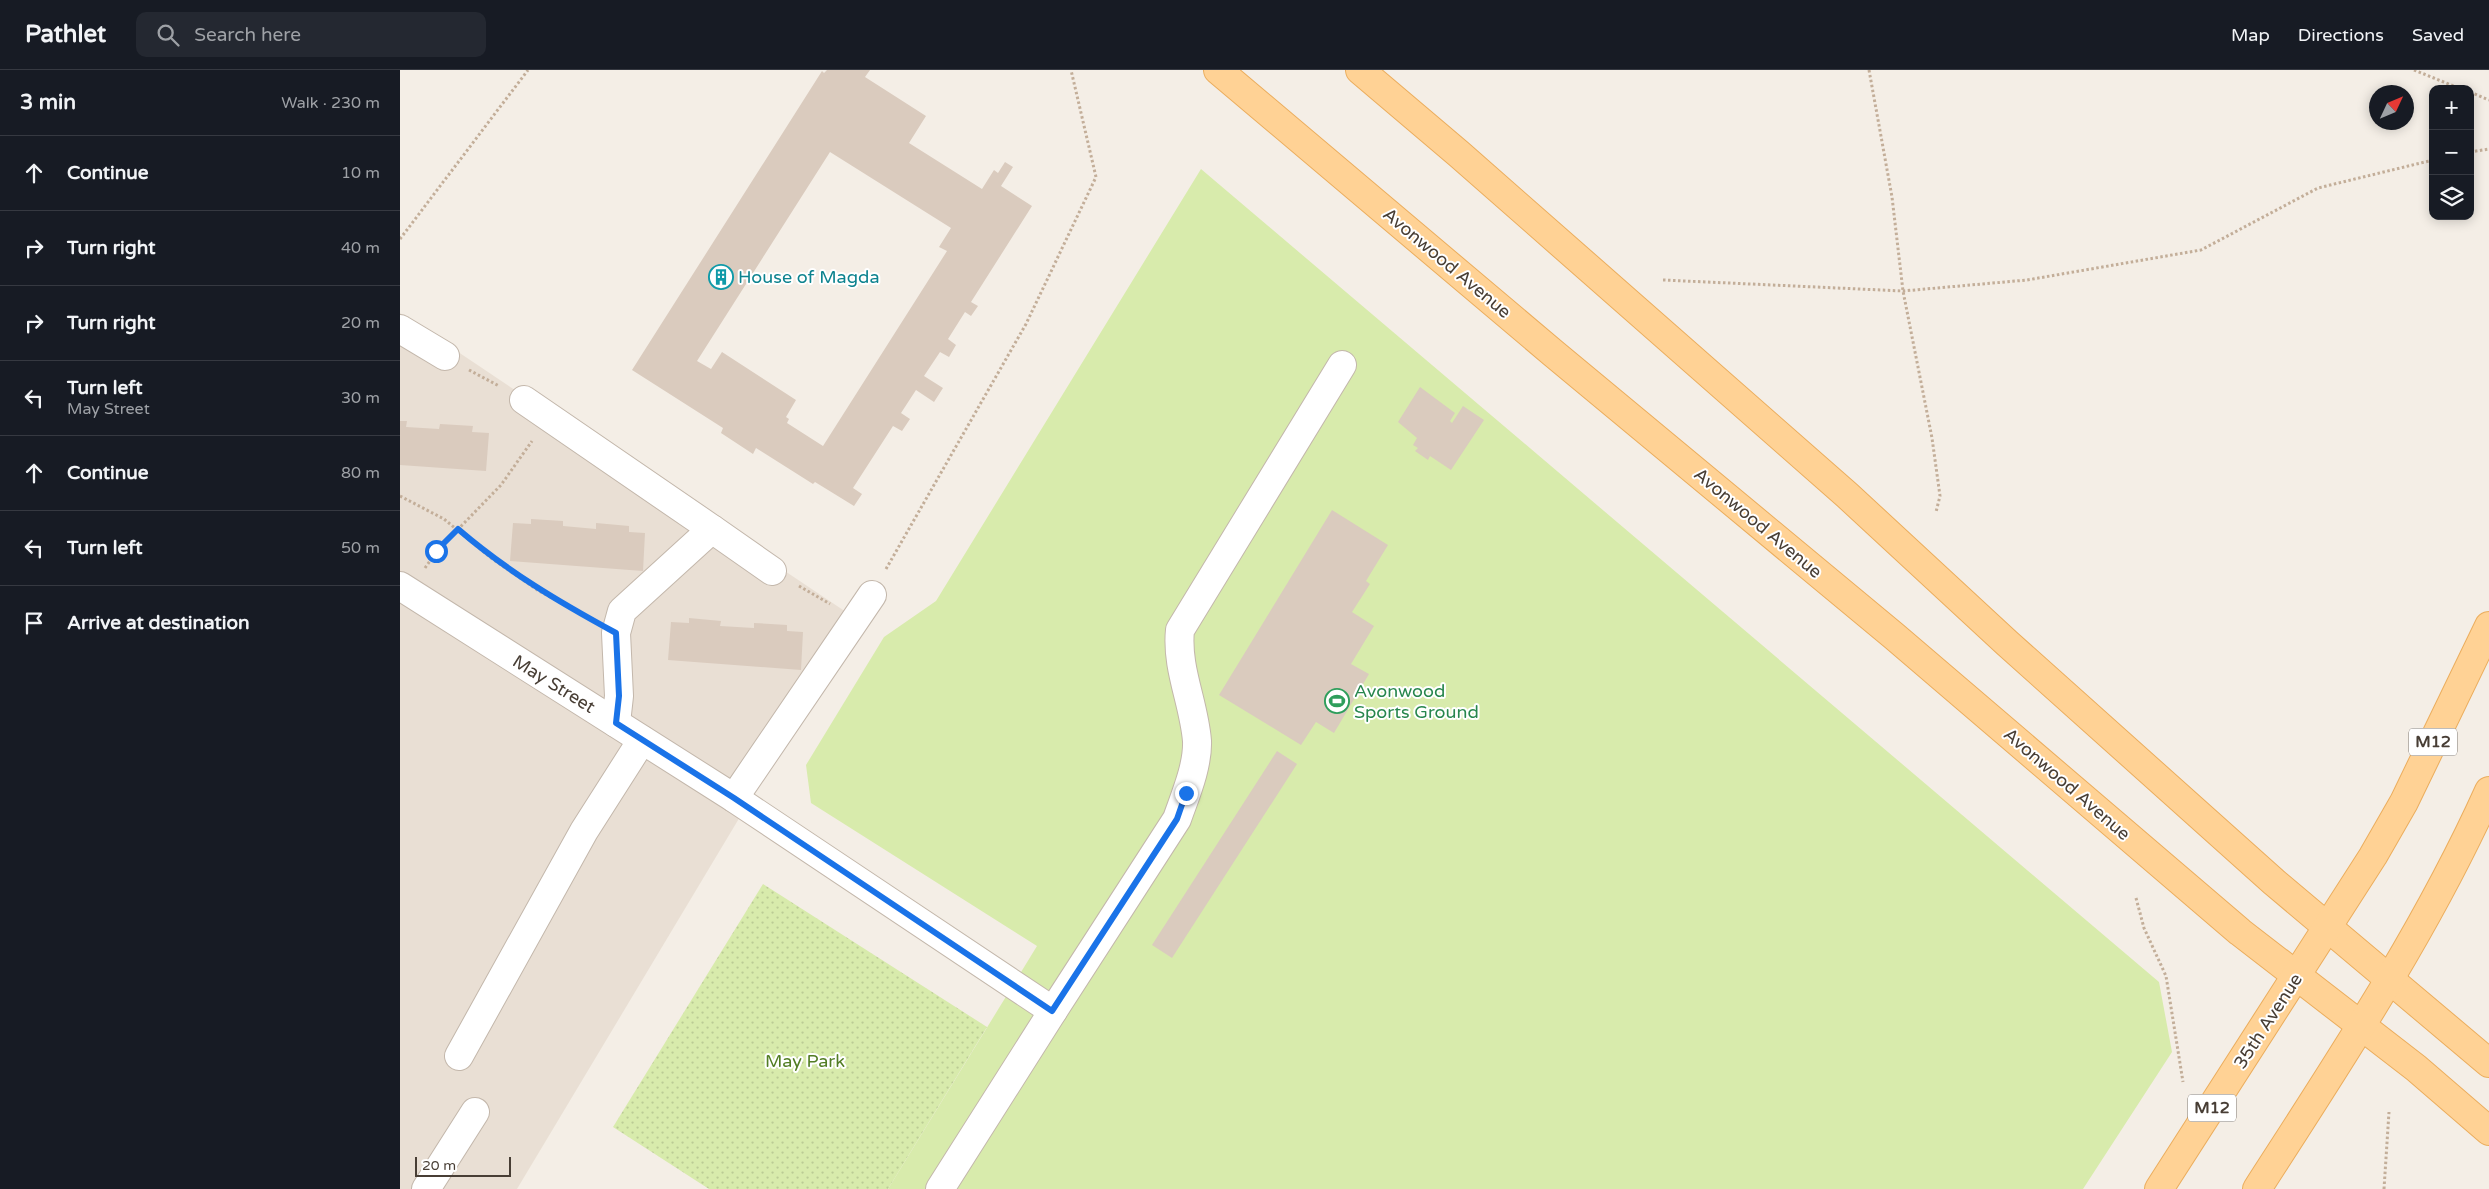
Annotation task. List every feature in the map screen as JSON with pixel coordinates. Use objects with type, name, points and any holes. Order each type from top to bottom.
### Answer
[{"type":"main road","name":"Avonwood Avenue","points":[[1218,70],[1546,347],[1894,636],[2240,932],[2416,1068],[2489,1130]]},
{"type":"main road","points":[[1360,70],[1466,160],[1847,495],[2007,643],[2328,928],[2489,1063]]},
{"type":"main road","name":"M12","points":[[2328,928],[2404,802],[2489,626]]},
{"type":"main road","points":[[2257,1189],[2328,1080],[2436,899],[2466,843],[2489,791]]},
{"type":"main road","name":"35th Avenue","points":[[2159,1189],[2328,928]]},
{"type":"street","points":[[400,329],[444,356]]},
{"type":"street","points":[[940,1189],[1052,1011],[1177,819],[1186,793],[1197,743],[1194,716],[1180,660],[1180,630],[1342,366]]},
{"type":"street","points":[[524,400],[772,571]]},
{"type":"street","points":[[616,723],[619,696],[616,633],[622,611],[712,529]]},
{"type":"street","name":"May Street","points":[[400,586],[734,798],[1052,1011]]},
{"type":"street","points":[[734,798],[872,595]]},
{"type":"street","points":[[459,1056],[584,831],[642,740]]},
{"type":"street","points":[[426,1189],[475,1112]]},
{"type":"path","points":[[400,239],[528,70]]},
{"type":"path","points":[[872,595],[1026,324],[1096,177],[1071,70]]},
{"type":"path","points":[[1869,70],[1892,197],[1903,291],[1932,438],[1940,496],[1936,512]]},
{"type":"path","points":[[2414,70],[2451,85]]},
{"type":"path","points":[[2474,94],[2489,100]]},
{"type":"path","points":[[2474,151],[2489,149]]},
{"type":"path","points":[[1663,280],[1903,291],[2027,280],[2201,250],[2318,188],[2429,161]]},
{"type":"path","points":[[444,356],[524,400]]},
{"type":"path","points":[[436,551],[501,484],[548,418]]},
{"type":"path","points":[[400,496],[444,519],[491,558],[539,590],[616,633]]},
{"type":"path","points":[[772,571],[856,618]]},
{"type":"path","points":[[2136,898],[2144,928],[2166,976],[2183,1082]]},
{"type":"path","points":[[2384,1189],[2389,1112]]},
{"type":"shaded area","points":[[400,313],[858,620],[517,1189],[400,1189]]},
{"type":"green space","name":"Avonwood Sports Ground","points":[[1201,169],[2159,982],[2172,1052],[2083,1189],[888,1189],[1037,946],[811,803],[806,765],[884,637],[936,601]]},
{"type":"green space","name":"May Park","points":[[763,884],[987,1027],[888,1189],[709,1189],[613,1127]]},
{"type":"building","name":"House of Magda","points":[[827,70],[870,70],[865,77],[926,116],[909,143],[982,189],[994,170],[998,173],[1005,162],[1013,167],[1001,186],[1032,206],[971,302],[978,306],[971,316],[965,312],[948,339],[956,345],[949,357],[940,352],[924,376],[943,388],[934,402],[916,390],[901,413],[910,419],[902,431],[893,426],[853,488],[862,494],[854,506],[815,482],[813,484],[756,448],[753,454],[721,433],[723,428],[632,370],[822,71],[824,73]],"holes":[[[830,152],[951,228],[939,247],[947,251],[823,446],[787,423],[789,419],[786,417],[796,400],[722,352],[711,369],[697,361]]]},
{"type":"building","points":[[1420,387],[1455,413],[1450,421],[1452,423],[1463,406],[1484,420],[1451,470],[1430,456],[1428,460],[1415,451],[1418,448],[1413,445],[1417,438],[1398,422]]},
{"type":"building","points":[[400,421],[407,421],[406,427],[439,429],[440,424],[473,426],[472,432],[489,433],[486,471],[400,465]]},
{"type":"building","points":[[1332,510],[1388,545],[1366,581],[1370,584],[1352,612],[1374,626],[1351,664],[1369,674],[1334,733],[1316,722],[1301,745],[1219,695]]},
{"type":"building","points":[[531,519],[563,521],[563,526],[596,529],[596,523],[629,526],[629,532],[645,533],[643,571],[510,561],[513,523],[531,524]]},
{"type":"building","points":[[689,618],[721,621],[720,626],[754,628],[754,623],[787,625],[787,631],[803,632],[801,670],[668,660],[671,622],[689,623]]},
{"type":"building","points":[[1277,751],[1297,764],[1172,958],[1152,945]]},
{"type":"place","name":"House of Magda","points":[[721,277]]},
{"type":"place","name":"Avonwood Sports Ground","points":[[1337,701]]},
{"type":"route","points":[[436,551],[458,529],[491,558],[539,590],[616,633],[619,672],[616,723],[734,798],[1052,1011],[1177,819],[1186,793]]}]
